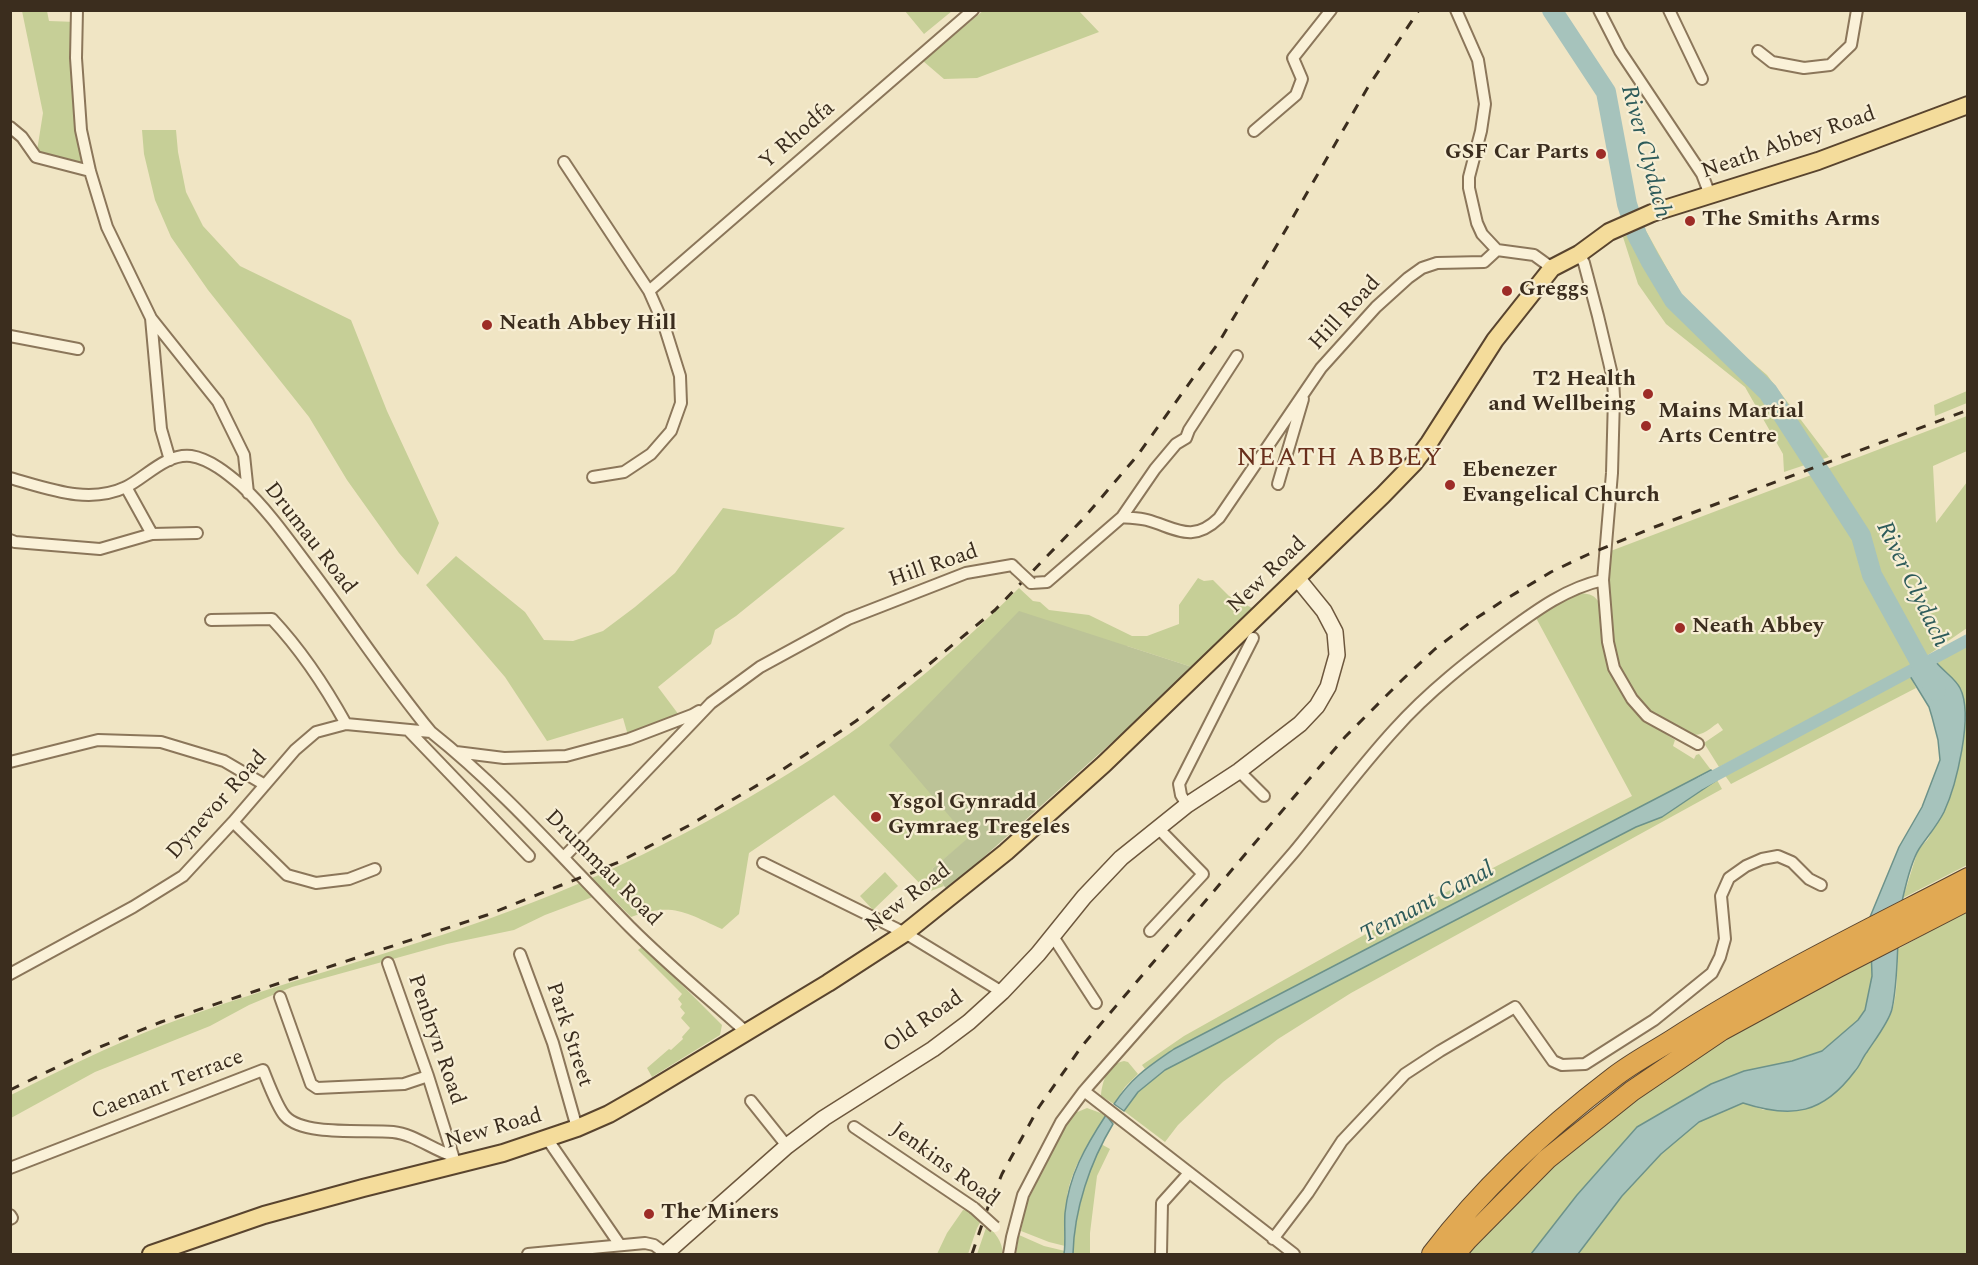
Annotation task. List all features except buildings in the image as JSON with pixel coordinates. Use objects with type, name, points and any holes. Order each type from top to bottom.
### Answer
[{"type":"highway","points":[[1424,1254],[1443,1250],[1467,1240],[1547,1159],[1632,1091],[1722,1030],[1838,967],[1937,904],[1968,878]]},
{"type":"highway","points":[[1443,1250],[1489,1188],[1539,1138],[1616,1076],[1713,1013],[1835,946],[1937,904],[1968,900]]},
{"type":"main road","name":"Neath Abbey Road","points":[[1631,221],[1778,175],[1865,145],[1968,105]]},
{"type":"main road","name":"New Road","points":[[151,1254],[264,1215],[455,1160],[503,1154],[577,1128],[644,1095],[828,983],[905,933],[1006,852],[1080,786],[1298,579],[1414,463],[1495,340],[1552,268],[1579,254],[1609,231],[1631,221]]},
{"type":"main road","name":"Old Road","points":[[666,1254],[787,1146],[824,1118],[933,1049],[969,1022],[1038,954],[1084,897],[1121,858],[1187,805],[1239,771],[1300,724],[1317,706],[1332,677],[1337,655],[1335,632],[1324,611],[1298,579]]},
{"type":"street","points":[[77,10],[76,58],[81,130],[90,171],[107,226],[151,318],[218,402],[244,455],[249,493]]},
{"type":"street","name":"Y Rhodfa","points":[[650,291],[973,10]]},
{"type":"street","points":[[1254,131],[1296,95],[1302,79],[1293,58],[1331,10]]},
{"type":"street","points":[[1456,10],[1478,60],[1485,104],[1481,131],[1469,177],[1469,188],[1477,223],[1482,234],[1497,250],[1534,255],[1552,268]]},
{"type":"street","points":[[1599,10],[1620,51],[1702,174],[1710,195]]},
{"type":"street","points":[[1669,10],[1702,79]]},
{"type":"street","points":[[1758,51],[1772,62],[1804,68],[1830,64],[1851,45],[1857,10]]},
{"type":"street","points":[[10,127],[22,136],[36,157],[90,171]]},
{"type":"street","points":[[564,162],[650,291],[681,376],[681,403],[671,431],[651,454],[624,471],[593,477]]},
{"type":"street","name":"Hill Road","points":[[564,857],[711,704],[760,667],[848,619],[966,573],[1012,566],[1031,583],[1047,582],[1122,517],[1147,520],[1179,532],[1200,531],[1210,527],[1219,518],[1321,368],[1360,325],[1408,278],[1422,268],[1437,263],[1484,262],[1497,250]]},
{"type":"street","points":[[1579,254],[1584,263],[1613,379],[1613,453],[1603,580],[1608,642],[1614,668],[1632,699],[1647,716],[1698,744]]},
{"type":"street","points":[[151,318],[161,429],[170,460]]},
{"type":"street","points":[[10,336],[78,349]]},
{"type":"street","points":[[1122,517],[1155,469],[1176,444],[1186,438],[1237,356]]},
{"type":"street","points":[[1278,484],[1305,390]]},
{"type":"street","name":"Drumau Road","points":[[10,478],[70,495],[100,495],[126,487],[170,460],[190,456],[219,468],[249,493],[282,531],[431,732]]},
{"type":"street","points":[[126,487],[152,534]]},
{"type":"street","points":[[10,540],[100,549],[152,534],[197,533]]},
{"type":"street","points":[[1010,1254],[1023,1195],[1061,1122],[1084,1091],[1295,851],[1395,729],[1409,714],[1486,648],[1520,623],[1564,593],[1584,584],[1603,580]]},
{"type":"street","points":[[211,620],[273,619],[322,682],[346,724]]},
{"type":"street","points":[[1187,805],[1181,795],[1179,784],[1253,638]]},
{"type":"street","points":[[456,752],[504,758],[566,756],[629,739],[693,715],[711,704]]},
{"type":"street","name":"Dynevor Road","points":[[10,974],[133,908],[183,876],[295,750],[316,732],[346,724],[431,732]]},
{"type":"street","name":"Drummau Road","points":[[409,731],[529,856]]},
{"type":"street","name":"Drummau Road","points":[[431,732],[456,752],[564,857],[632,929],[746,1032]]},
{"type":"street","points":[[10,762],[98,740],[161,742],[224,761],[265,785]]},
{"type":"street","points":[[1239,771],[1264,796]]},
{"type":"street","points":[[233,822],[287,875],[316,883],[349,879],[375,869]]},
{"type":"street","points":[[1150,931],[1203,874],[1158,828]]},
{"type":"street","points":[[1273,1239],[1308,1193],[1342,1141],[1405,1074],[1440,1051],[1515,1007],[1553,1061],[1562,1065],[1585,1064],[1654,1020],[1712,973],[1725,939],[1721,896],[1729,878],[1746,866],[1762,859],[1778,856],[1792,862],[1809,879],[1821,885]]},
{"type":"street","points":[[763,863],[905,933],[1002,992]]},
{"type":"street","points":[[1052,935],[1096,1003]]},
{"type":"street","name":"Park Street","points":[[520,954],[553,1043],[577,1128]]},
{"type":"street","name":"Penbryn Road","points":[[388,963],[455,1160]]},
{"type":"street","points":[[280,997],[311,1084],[317,1088],[405,1084],[428,1076]]},
{"type":"street","name":"Caenant Terrace","points":[[10,1168],[263,1070],[285,1116],[294,1122],[309,1128],[394,1132],[405,1135],[455,1160]]},
{"type":"street","points":[[1084,1091],[1294,1254]]},
{"type":"street","points":[[751,1101],[787,1146]]},
{"type":"street","name":"Jenkins Road","points":[[854,1126],[974,1208],[994,1227],[1012,1237]]},
{"type":"street","points":[[548,1140],[620,1245]]},
{"type":"street","points":[[1161,1254],[1162,1203],[1189,1173]]},
{"type":"street","points":[[528,1254],[645,1243],[654,1245],[666,1254]]},
{"type":"green space","points":[[984,10],[1079,11],[1099,32],[977,78],[944,79],[923,61]]},
{"type":"green space","points":[[22,11],[47,11],[49,21],[77,22],[90,171],[36,157],[43,113]]},
{"type":"green space","points":[[905,11],[952,11],[924,34]]},
{"type":"green space","points":[[142,130],[176,130],[186,192],[203,226],[240,266],[351,320],[387,411],[439,523],[418,575],[399,553],[347,480],[309,417],[208,290],[171,237],[155,200],[144,154]]},
{"type":"green space","points":[[1645,229],[1689,308],[1767,375],[1829,457],[1784,472],[1783,454],[1745,387],[1666,324],[1638,284],[1623,237]]},
{"type":"green space","points":[[1967,391],[1967,403],[1935,416],[1934,405]]},
{"type":"green space","points":[[1967,416],[1967,451],[1933,466],[1936,523],[1967,482],[1967,628],[1909,668],[1719,767],[1704,743],[1723,730],[1718,723],[1698,735],[1688,734],[1665,723],[1644,708],[1630,690],[1620,669],[1614,647],[1610,624],[1608,552]]},
{"type":"green space","points":[[723,508],[845,528],[736,616],[715,630],[711,644],[658,687],[682,719],[629,739],[623,718],[547,741],[505,677],[426,585],[456,556],[525,612],[544,640],[573,641],[603,631],[675,573]]},
{"type":"green space","points":[[1198,578],[1204,581],[1213,580],[1229,596],[1256,610],[1195,668],[1127,646],[968,839],[932,869],[944,886],[928,892],[834,795],[749,853],[739,914],[722,929],[678,911],[657,910],[631,917],[606,892],[545,915],[514,930],[447,944],[292,987],[249,1005],[210,1026],[95,1072],[11,1118],[11,1095],[123,1042],[204,1010],[467,927],[555,894],[685,833],[769,786],[855,730],[943,659],[1019,588],[1033,601],[1040,602],[1049,610],[1089,615],[1132,636],[1147,636],[1179,624],[1179,605]]},
{"type":"green space","points":[[1574,594],[1592,595],[1600,604],[1602,629],[1610,668],[1616,684],[1626,698],[1654,726],[1675,740],[1673,746],[1694,759],[1699,754],[1711,770],[1174,1049],[1145,1069],[1142,1065],[1184,1036],[1373,930],[1632,796],[1535,616]]},
{"type":"green space","points":[[1019,611],[1195,668],[947,890],[932,869],[968,838],[889,745]]},
{"type":"green space","points":[[1967,644],[1967,865],[1903,898],[1918,850],[1928,839],[1952,792],[1966,718],[1961,689],[1936,662]]},
{"type":"green space","points":[[1910,676],[1916,688],[1731,784],[1724,774]]},
{"type":"green space","points":[[1717,780],[1722,789],[1351,993],[1278,1039],[1223,1082],[1178,1125],[1165,1142],[1124,1111],[1138,1092],[1165,1070],[1636,827],[1662,817]]},
{"type":"green space","points":[[885,872],[898,886],[873,910],[860,896]]},
{"type":"green space","points":[[1967,911],[1967,1254],[1578,1254],[1618,1201],[1647,1168],[1701,1121],[1744,1103],[1764,1110],[1857,1070],[1891,1014],[1896,990],[1898,949]]},
{"type":"green space","points":[[643,946],[722,1025],[720,1035],[652,1077],[647,1068],[683,1039],[682,1037],[690,1028],[681,1018],[685,1013],[678,999],[682,994],[638,950]]},
{"type":"green space","points":[[1871,960],[1872,976],[1865,1010],[1858,1020],[1822,1051],[1792,1061],[1744,1071],[1711,1084],[1637,1127],[1577,1195],[1531,1254],[1468,1254],[1487,1228],[1580,1143],[1676,1067],[1775,1009]]},
{"type":"green space","points":[[1124,1061],[1128,1062],[1138,1074],[1125,1087],[1114,1104],[1101,1096],[1103,1085],[1110,1069]]},
{"type":"green space","points":[[1087,1108],[1106,1115],[1083,1153],[1069,1185],[1065,1246],[1021,1231],[1026,1204],[1070,1118]]},
{"type":"green space","points":[[1101,1144],[1110,1149],[1097,1176],[1090,1233],[1090,1254],[1073,1254],[1082,1198]]},
{"type":"green space","points":[[963,1210],[970,1211],[981,1221],[968,1254],[937,1254],[947,1233]]},
{"type":"green space","points":[[987,1225],[998,1238],[1003,1254],[977,1254]]},
{"type":"green space","points":[[1019,1235],[1044,1246],[1065,1251],[1064,1254],[1016,1254]]},
{"type":"water","points":[[1936,662],[1958,684],[1964,700],[1962,750],[1949,800],[1938,822],[1916,854],[1903,897],[1892,1009],[1885,1025],[1858,1067],[1831,1096],[1805,1109],[1777,1111],[1743,1103],[1699,1122],[1661,1154],[1622,1196],[1578,1254],[1531,1254],[1577,1195],[1637,1127],[1711,1084],[1744,1071],[1792,1061],[1822,1051],[1858,1020],[1865,1010],[1872,976],[1870,917],[1899,847],[1922,807],[1940,760],[1938,740],[1929,707],[1910,676]]},
{"type":"water","points":[[1711,770],[1717,780],[1662,817],[1636,827],[1165,1070],[1138,1092],[1124,1111],[1114,1104],[1134,1079],[1174,1049]]},
{"type":"water","points":[[1106,1115],[1113,1124],[1090,1170],[1076,1220],[1073,1254],[1064,1254],[1065,1213],[1070,1186],[1091,1138]]},
{"type":"waterway","name":"River Clydach","points":[[1552,10],[1606,92],[1627,204],[1637,235],[1650,260],[1674,300],[1768,392],[1861,536],[1872,575],[1936,691]]},
{"type":"waterway","name":"Tennant Canal","points":[[1701,783],[1968,640]]},
{"type":"railway","points":[[10,1090],[90,1051],[161,1022],[487,915],[619,862],[688,826],[773,776],[856,721],[995,610],[1083,519],[1137,456],[1219,342],[1368,87],[1419,10]]},
{"type":"railway","points":[[972,1254],[1002,1174],[1039,1107],[1082,1046],[1345,737],[1435,649],[1501,602],[1551,572],[1589,554],[1652,528],[1968,410]]},
{"type":"place","name":"GSF Car Parts","points":[[1601,154]]},
{"type":"place","name":"The Smiths Arms","points":[[1690,221]]},
{"type":"place","name":"Greggs","points":[[1507,291]]},
{"type":"place","name":"Neath Abbey Hill","points":[[487,325]]},
{"type":"place","name":"T2 Health and Wellbeing","points":[[1648,394]]},
{"type":"place","name":"Mains Martial Arts Centre","points":[[1646,426]]},
{"type":"place","name":"Ebenezer Evangelical Church","points":[[1450,485]]},
{"type":"place","name":"Neath Abbey","points":[[1680,628]]},
{"type":"place","name":"Ysgol Gynradd Gymraeg Tregeles","points":[[876,817]]},
{"type":"place","name":"The Miners","points":[[649,1214]]},
{"type":"district","name":"NEATH ABBEY","points":[[1340,460]]}]
